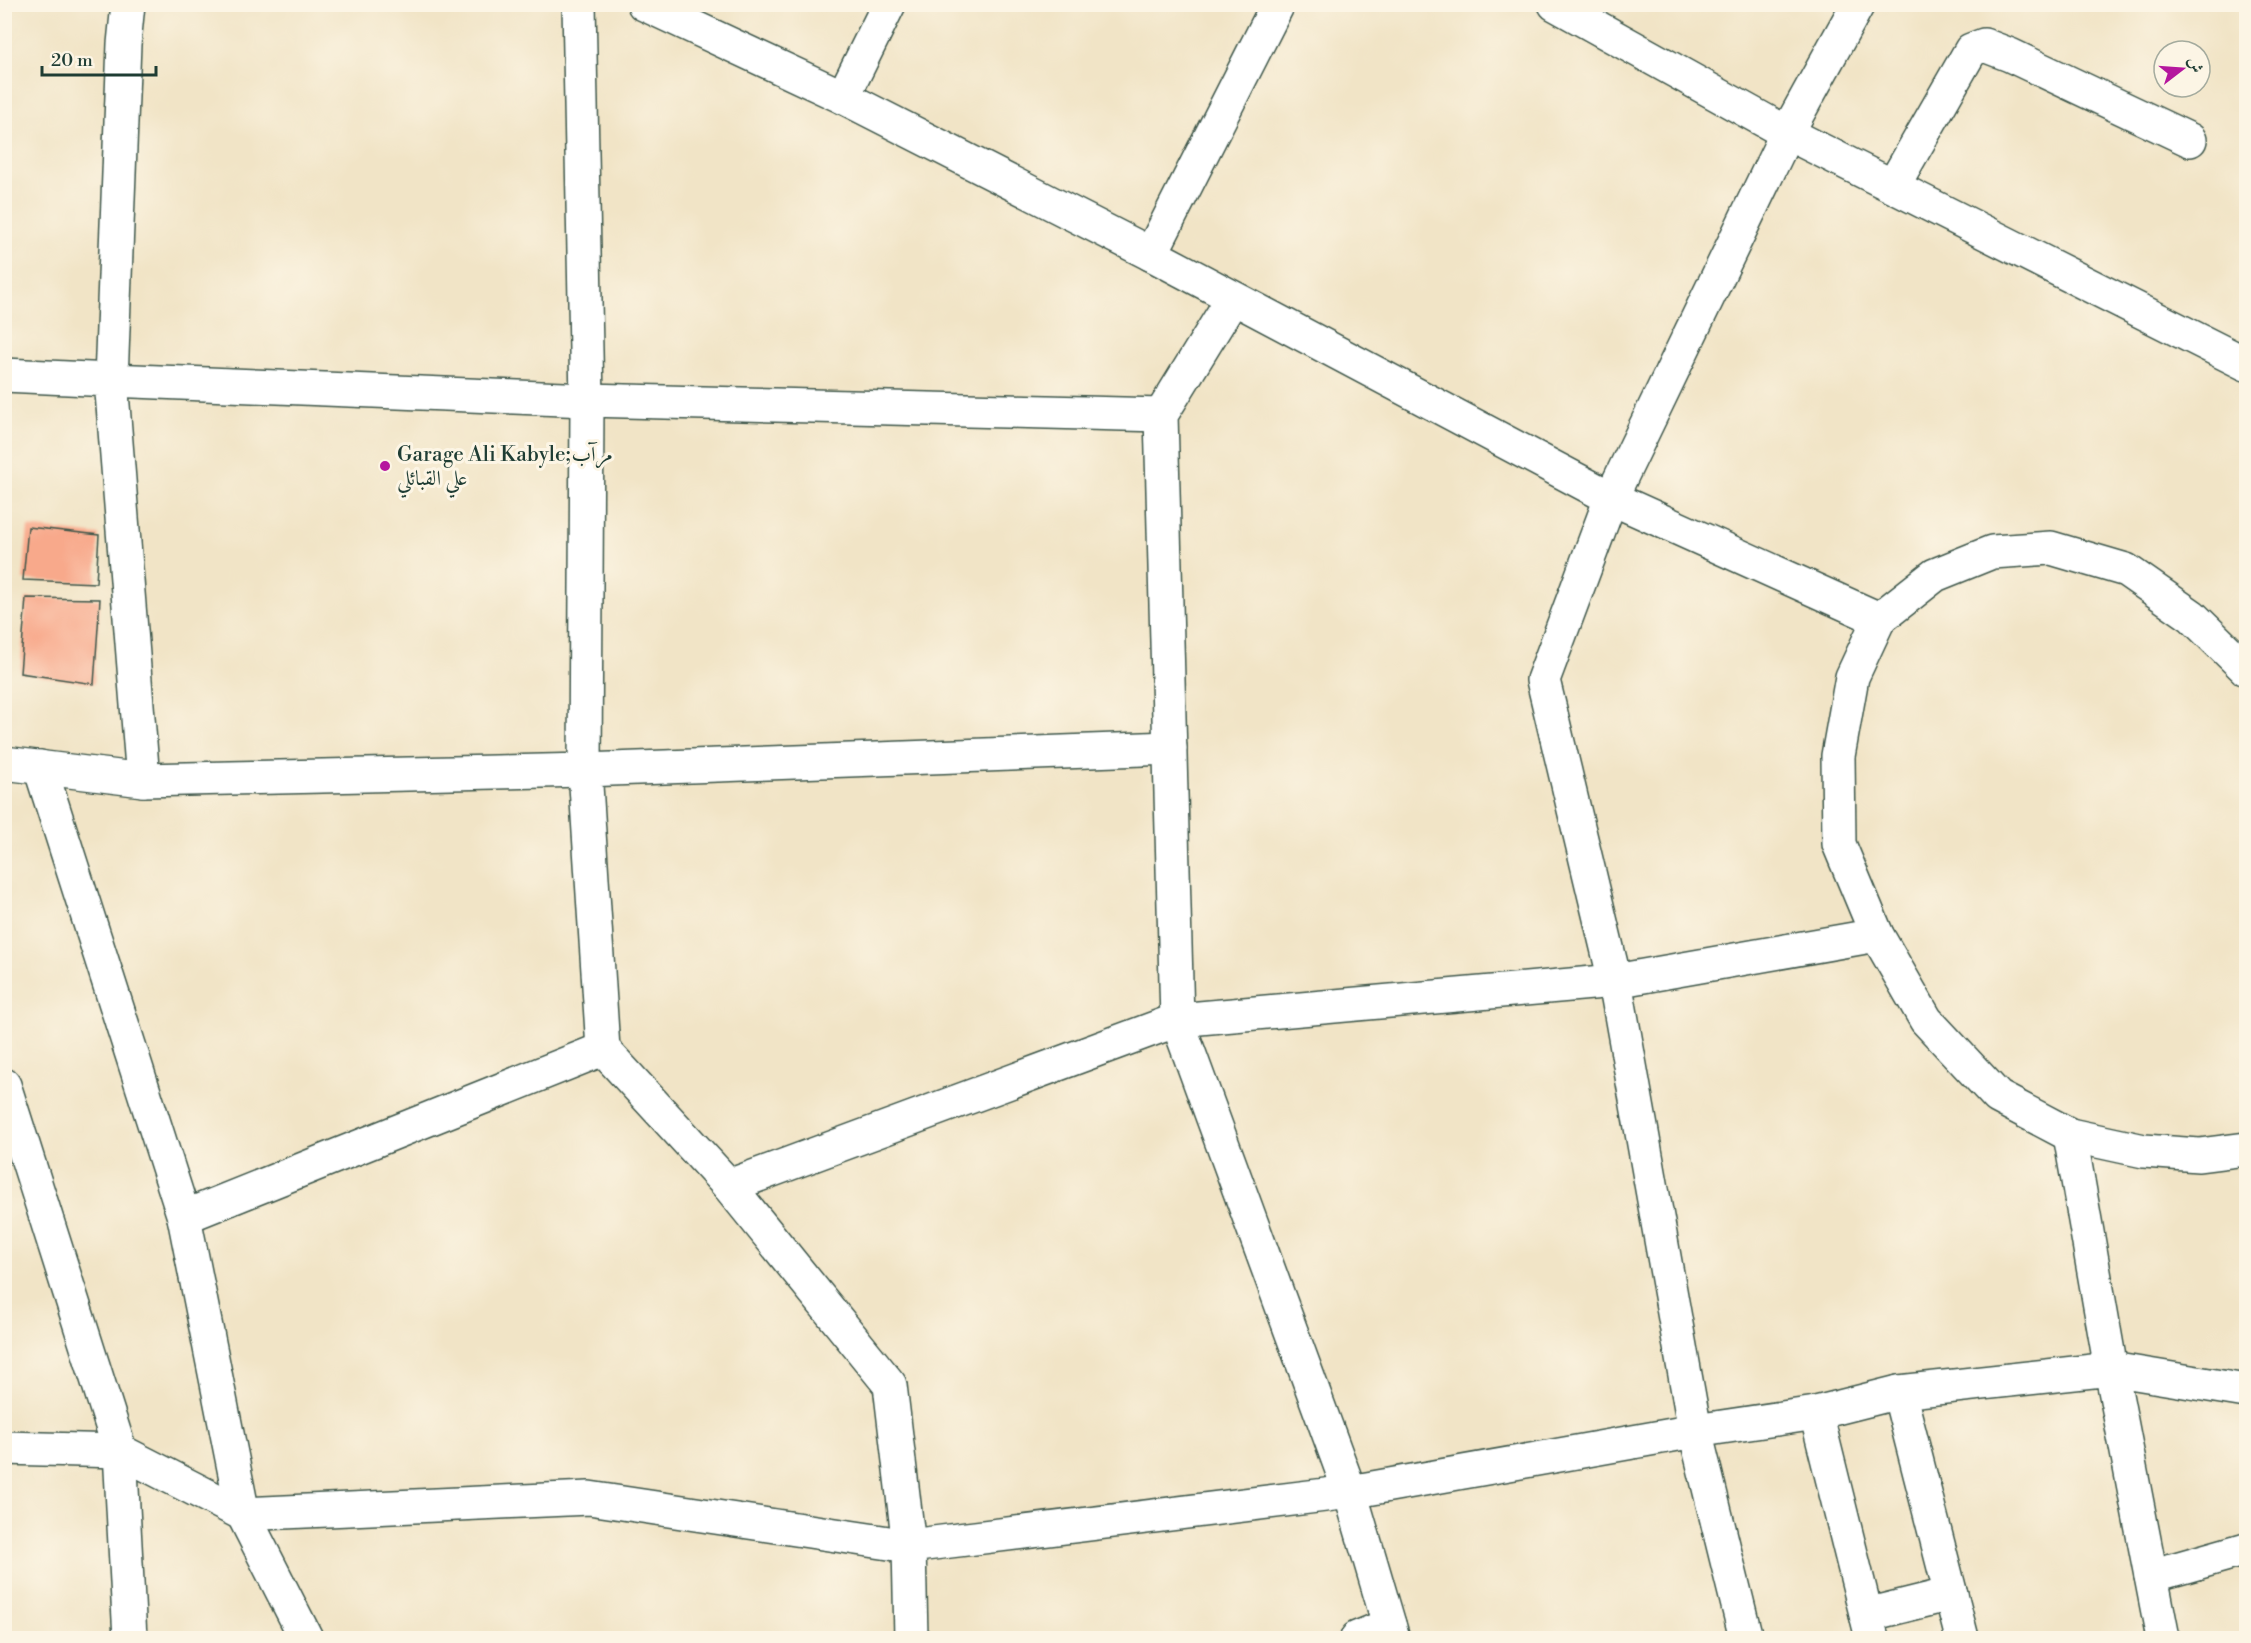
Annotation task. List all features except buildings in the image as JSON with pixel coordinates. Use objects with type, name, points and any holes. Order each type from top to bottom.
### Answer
[{"type":"street","points":[[128,4],[124,44],[111,380],[143,780]]},
{"type":"street","points":[[579,4],[587,400],[585,770],[603,1049],[729,1186],[890,1385],[909,1546],[911,1638]]},
{"type":"street","points":[[644,4],[843,98],[1151,254],[1611,498],[1879,619]]},
{"type":"street","points":[[843,98],[888,4]]},
{"type":"street","points":[[1151,254],[1278,4]]},
{"type":"street","points":[[1555,4],[1787,133],[2247,364]]},
{"type":"street","points":[[1746,1638],[1695,1431],[1615,981],[1543,680],[1611,498],[1787,133],[1858,4]]},
{"type":"street","points":[[1893,186],[1971,50],[1984,45],[2010,55],[2190,140]]},
{"type":"street","points":[[1233,298],[1161,415],[1177,1020],[1350,1492],[1391,1631],[1357,1638]]},
{"type":"street","points":[[4,375],[587,400],[1161,415]]},
{"type":"street","points":[[2246,665],[2192,616],[2126,570],[2051,548],[1992,552],[1935,574],[1879,619],[1852,677],[1838,756],[1839,844],[1876,935],[1926,1020],[1998,1097],[2070,1136],[2155,1151],[2199,1155],[2247,1149]]},
{"type":"street","points":[[4,763],[143,780],[585,770],[1170,748]]},
{"type":"street","points":[[40,767],[184,1216],[243,1514],[306,1638]]},
{"type":"street","points":[[729,1186],[1177,1020],[1615,981],[1876,935]]},
{"type":"street","points":[[184,1216],[603,1049]]},
{"type":"street","points":[[4,1085],[120,1451],[130,1638]]},
{"type":"street","points":[[2070,1136],[2111,1369],[2163,1638]]},
{"type":"street","points":[[4,1448],[120,1451],[243,1514],[589,1498],[909,1546],[1350,1492],[1695,1431],[1816,1413],[1899,1392],[2111,1369],[2247,1391]]},
{"type":"street","points":[[1899,1392],[1962,1638]]},
{"type":"street","points":[[1816,1413],[1869,1627],[1951,1594]]},
{"type":"street","points":[[2151,1576],[2247,1549]]},
{"type":"place","name":"Garage Ali Kabyle;مرآب علي القبائلي","points":[[385,466]]}]
